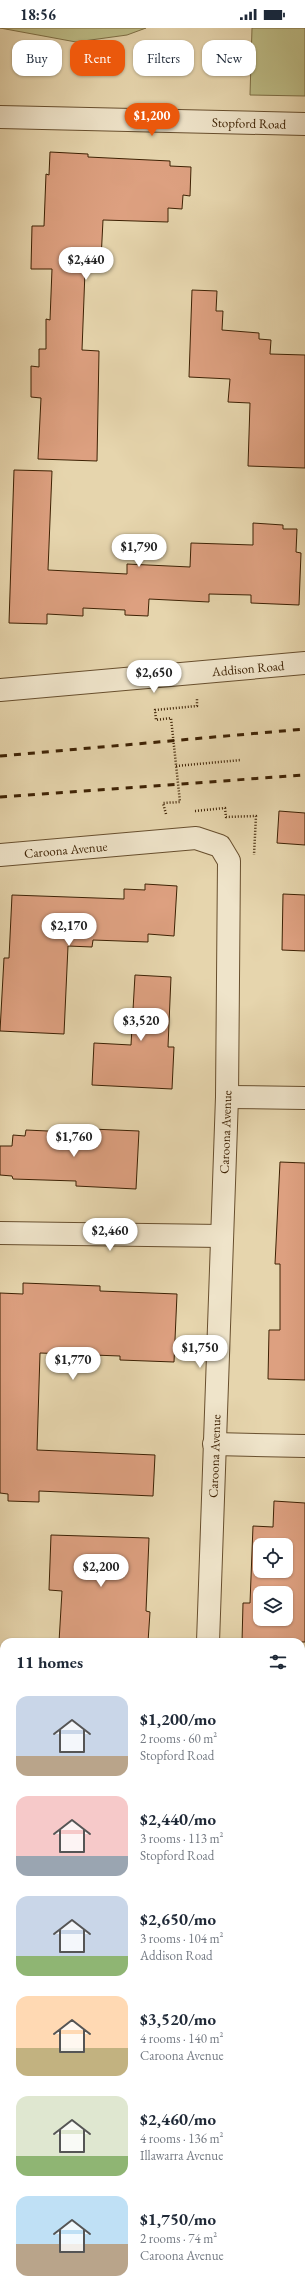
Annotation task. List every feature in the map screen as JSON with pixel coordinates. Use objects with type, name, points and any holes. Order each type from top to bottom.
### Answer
[{"type":"street","name":"Stopford Road","points":[[0,117],[305,124]]},
{"type":"street","name":"Addison Road","points":[[0,690],[305,663]]},
{"type":"street","name":"Caroona Avenue","points":[[0,855],[196,838],[220,846],[230,866],[227,1097],[208,1638]]},
{"type":"street","points":[[227,1097],[305,1098]]},
{"type":"street","points":[[0,1233],[221,1236]]},
{"type":"street","points":[[214,1444],[305,1446]]},
{"type":"path","points":[[172,813],[164,814],[163,802],[180,802],[171,718],[156,720],[155,710],[197,706],[196,673]]},
{"type":"path","points":[[176,766],[241,760]]},
{"type":"path","points":[[187,812],[225,808],[226,817],[256,816],[254,861]]},
{"type":"shaded area","points":[[0,28],[146,28],[127,35],[91,40],[70,41]]},
{"type":"shaded area","points":[[252,28],[305,28],[305,96],[250,95],[251,76],[256,76],[256,40],[252,40]]},
{"type":"building","points":[[50,152],[88,154],[88,157],[170,161],[170,166],[191,167],[190,196],[183,195],[182,209],[168,208],[168,222],[103,220],[101,260],[92,259],[92,271],[85,271],[82,350],[99,351],[97,461],[38,459],[41,398],[31,397],[31,366],[39,367],[39,349],[46,349],[46,319],[50,320],[52,269],[31,269],[32,226],[44,226],[46,174],[49,175]]},
{"type":"building","points":[[192,290],[217,291],[216,311],[223,311],[222,330],[259,333],[259,339],[271,340],[270,354],[305,355],[305,468],[248,466],[250,403],[228,402],[230,379],[189,377]]},
{"type":"building","points":[[14,470],[52,471],[48,570],[127,574],[127,564],[190,567],[191,543],[253,545],[253,523],[283,525],[283,529],[297,529],[296,552],[301,553],[299,605],[251,603],[251,595],[209,594],[209,602],[149,599],[148,616],[125,615],[125,610],[83,608],[83,616],[47,614],[47,624],[9,623]]},
{"type":"building","points":[[279,811],[305,813],[305,845],[277,843]]},
{"type":"building","points":[[145,884],[177,886],[174,936],[148,934],[148,942],[93,940],[92,947],[68,946],[64,1034],[0,1031],[4,958],[9,958],[12,895],[124,899],[124,889],[145,890]]},
{"type":"building","points":[[283,894],[305,895],[305,951],[282,950]]},
{"type":"building","points":[[135,975],[171,977],[168,1047],[174,1047],[172,1089],[92,1085],[94,1043],[131,1045]]},
{"type":"building","points":[[91,1129],[139,1131],[136,1189],[76,1186],[76,1181],[13,1179],[12,1176],[0,1175],[0,1146],[12,1146],[13,1135],[25,1136],[26,1130],[91,1133]]},
{"type":"building","points":[[280,1162],[305,1163],[305,1380],[268,1379],[269,1330],[280,1330],[280,1264],[275,1264]]},
{"type":"building","points":[[23,1283],[100,1286],[100,1291],[177,1294],[174,1362],[120,1360],[120,1356],[40,1353],[37,1450],[155,1455],[153,1496],[39,1491],[39,1502],[8,1501],[8,1494],[0,1493],[0,1293],[23,1294]]},
{"type":"building","points":[[274,1501],[305,1503],[305,1638],[242,1638],[243,1603],[250,1603],[253,1526],[273,1527]]},
{"type":"building","points":[[51,1535],[149,1538],[146,1611],[150,1612],[148,1638],[59,1638],[62,1591],[49,1590]]},
{"type":"railway","points":[[0,756],[305,729]]},
{"type":"railway","points":[[0,797],[305,775]]}]
